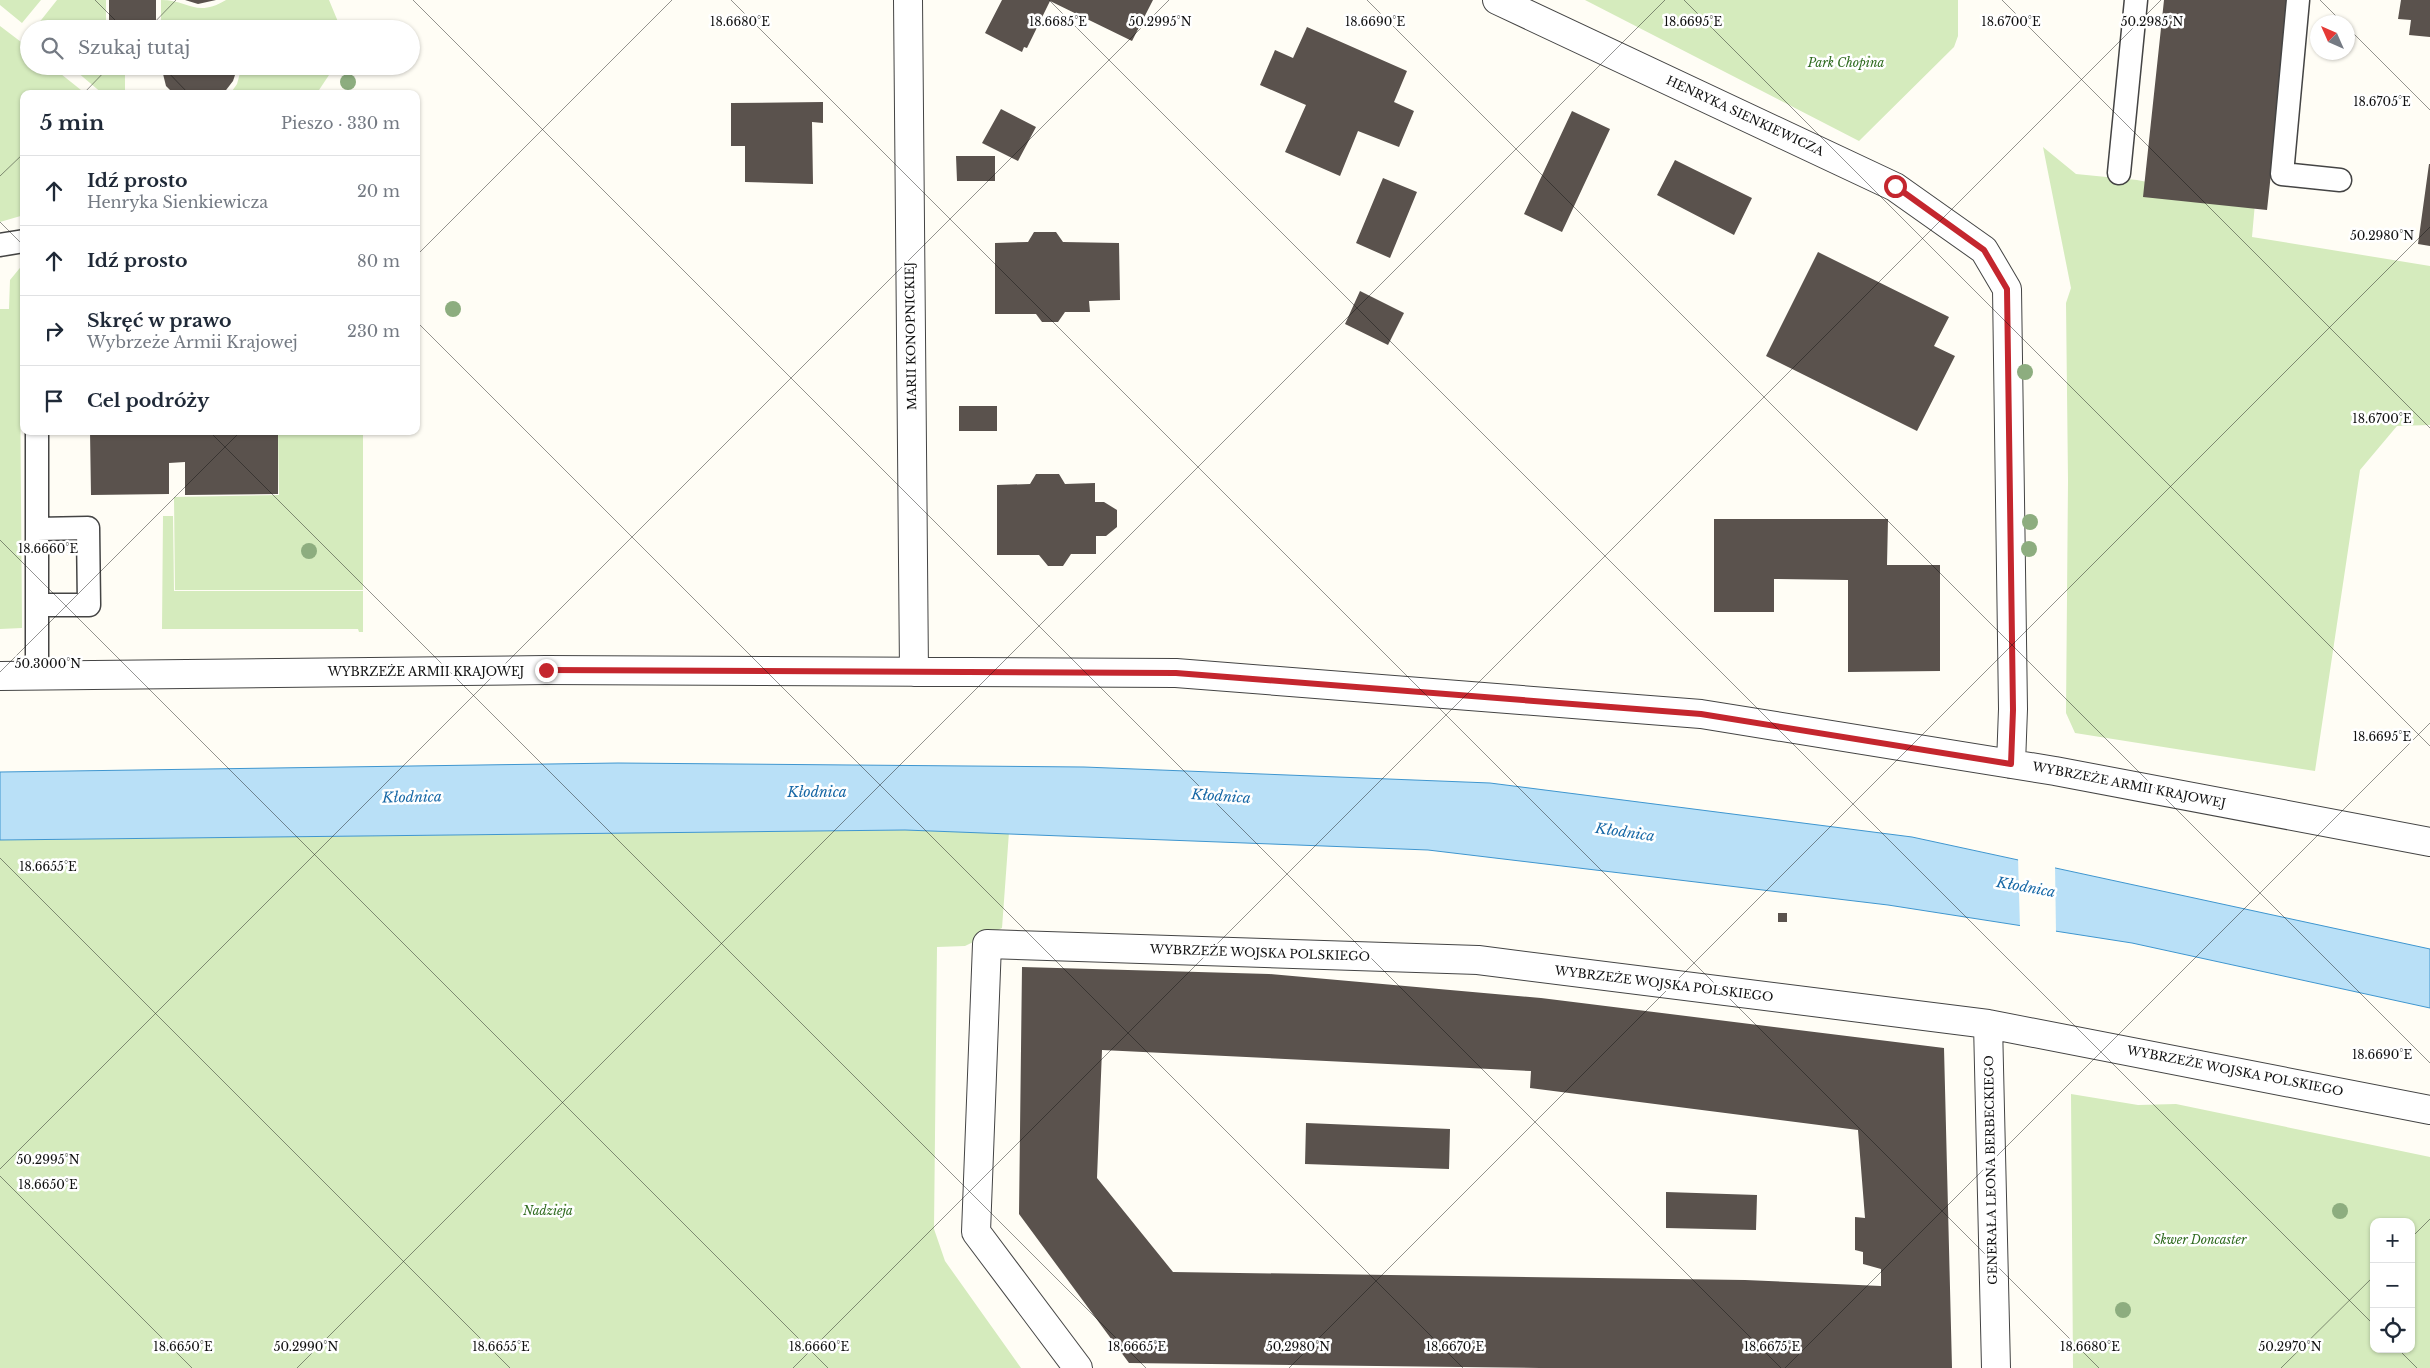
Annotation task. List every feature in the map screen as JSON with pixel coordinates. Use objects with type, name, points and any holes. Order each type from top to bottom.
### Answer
[{"type":"street","name":"MARII KONOPNICKIEJ","points":[[908,0],[914,672]]},
{"type":"street","name":"HENRYKA SIENKIEWICZA","points":[[1497,0],[1895,186],[1984,250],[2007,289],[2013,710],[2011,764]]},
{"type":"street","name":"WYBRZEŻE ARMII KRAJOWEJ","points":[[0,676],[546,670],[1176,673],[1701,714],[2011,764],[2430,842]]},
{"type":"street","name":"WYBRZEŻE WOJSKA POLSKIEGO","points":[[1078,1368],[976,1232],[987,944],[1478,960],[1988,1024],[2430,1110]]},
{"type":"street","name":"GENERAŁA LEONA BERBECKIEGO","points":[[1988,1024],[1996,1368]]},
{"type":"lane","points":[[2119,173],[2136,0]]},
{"type":"lane","points":[[2298,0],[2282,174],[2340,180]]},
{"type":"lane","points":[[0,245],[20,242]]},
{"type":"lane","points":[[37,435],[37,675]]},
{"type":"lane","points":[[37,530],[88,528],[89,605],[37,606]]},
{"type":"green space","points":[[0,0],[41,0],[24,20],[20,21],[0,5]]},
{"type":"green space","points":[[57,0],[106,0],[106,20],[41,20]]},
{"type":"green space","points":[[161,0],[207,8],[226,0],[329,0],[337,20],[203,20],[161,20]]},
{"type":"green space","name":"Park Chopina","points":[[1585,0],[1958,0],[1958,36],[1954,47],[1859,141]]},
{"type":"green space","points":[[0,26],[20,41],[20,75],[62,75],[81,90],[20,90],[20,216],[0,222]]},
{"type":"green space","points":[[81,75],[125,75],[125,90],[98,90]]},
{"type":"green space","points":[[240,75],[329,75],[319,90],[233,90]]},
{"type":"green space","points":[[2043,147],[2076,174],[2137,180],[2255,203],[2252,237],[2430,266],[2430,425],[2397,426],[2360,470],[2315,771],[2075,733],[2066,713],[2068,481],[2066,303],[2071,288]]},
{"type":"green space","points":[[20,268],[22,628],[0,629],[0,309],[9,309],[10,280]]},
{"type":"green space","points":[[278,435],[363,435],[363,590],[175,590],[174,497],[279,495]]},
{"type":"green space","points":[[163,516],[173,516],[174,591],[363,591],[363,632],[359,632],[358,629],[162,629]]},
{"type":"green space","name":"Nadzieja","points":[[905,830],[1009,832],[1002,928],[965,946],[937,947],[934,1229],[945,1261],[1021,1368],[0,1368],[0,840]]},
{"type":"green space","name":"Skwer Doncaster","points":[[2071,1094],[2138,1105],[2176,1104],[2430,1157],[2430,1368],[2073,1368]]},
{"type":"water","name":"Kłodnica","points":[[618,763],[1084,767],[1490,783],[1912,837],[2430,949],[2430,1008],[2132,943],[1888,905],[1428,850],[905,830],[0,840],[0,772]]},
{"type":"pier","points":[[2018,857],[2055,865],[2056,934],[2020,928]]},
{"type":"building","points":[[109,0],[156,0],[156,20],[109,20]]},
{"type":"building","points":[[185,0],[216,0],[198,4]]},
{"type":"building","points":[[1002,0],[1153,0],[1132,41],[1050,1],[1027,48],[1024,47],[1022,52],[985,33]]},
{"type":"building","points":[[2164,0],[2290,0],[2267,210],[2143,197]]},
{"type":"building","points":[[2401,0],[2430,0],[2430,37],[2409,35],[2411,20],[2398,19]]},
{"type":"building","points":[[1307,27],[1407,71],[1394,102],[1414,111],[1399,147],[1358,131],[1340,176],[1285,152],[1306,105],[1260,85],[1275,50],[1293,58]]},
{"type":"building","points":[[163,75],[235,75],[226,90],[170,90],[166,86]]},
{"type":"building","points":[[823,102],[823,123],[812,122],[813,184],[745,182],[745,146],[731,146],[731,103]]},
{"type":"building","points":[[1001,109],[1036,127],[1018,161],[982,143]]},
{"type":"building","points":[[1572,111],[1610,129],[1562,232],[1524,214]]},
{"type":"building","points":[[956,156],[995,156],[995,181],[957,181]]},
{"type":"building","points":[[1675,160],[1752,198],[1734,235],[1657,195]]},
{"type":"building","points":[[2430,164],[2430,246],[2418,244]]},
{"type":"building","points":[[1383,178],[1417,192],[1390,258],[1356,243]]},
{"type":"building","points":[[1034,232],[1056,232],[1063,242],[1119,243],[1120,300],[1089,301],[1090,312],[1065,312],[1058,322],[1042,322],[1036,314],[995,314],[995,243],[1028,242]]},
{"type":"building","points":[[1818,252],[1949,317],[1934,346],[1955,356],[1917,431],[1766,356]]},
{"type":"building","points":[[1360,291],[1404,313],[1388,345],[1345,324]]},
{"type":"building","points":[[959,406],[997,406],[997,431],[959,431]]},
{"type":"building","points":[[90,435],[278,435],[278,494],[185,495],[185,462],[169,463],[169,494],[91,495]]},
{"type":"building","points":[[1036,474],[1059,474],[1065,484],[1095,483],[1095,502],[1104,502],[1117,510],[1117,527],[1106,536],[1096,536],[1096,554],[1071,554],[1063,566],[1048,566],[1039,555],[997,555],[997,485],[1030,484]]},
{"type":"building","points":[[1714,519],[1888,519],[1887,565],[1940,565],[1940,671],[1848,672],[1848,580],[1774,579],[1774,612],[1714,612]]},
{"type":"building","points":[[1778,913],[1787,913],[1787,922],[1778,922]]},
{"type":"building","points":[[1022,967],[1269,974],[1541,998],[1944,1048],[1952,1368],[1540,1368],[1129,1363],[1019,1214]],"holes":[[[1102,1050],[1531,1071],[1530,1088],[1858,1130],[1865,1218],[1855,1217],[1855,1250],[1863,1252],[1863,1264],[1881,1269],[1881,1286],[1745,1280],[1173,1272],[1097,1178]]]},
{"type":"building","points":[[1306,1123],[1450,1129],[1449,1169],[1305,1164]]},
{"type":"building","points":[[1666,1192],[1757,1195],[1756,1230],[1666,1228]]},
{"type":"route","points":[[546,670],[1176,673],[1701,714],[2011,764],[2013,710],[2007,289],[1984,250],[1895,186]]}]
